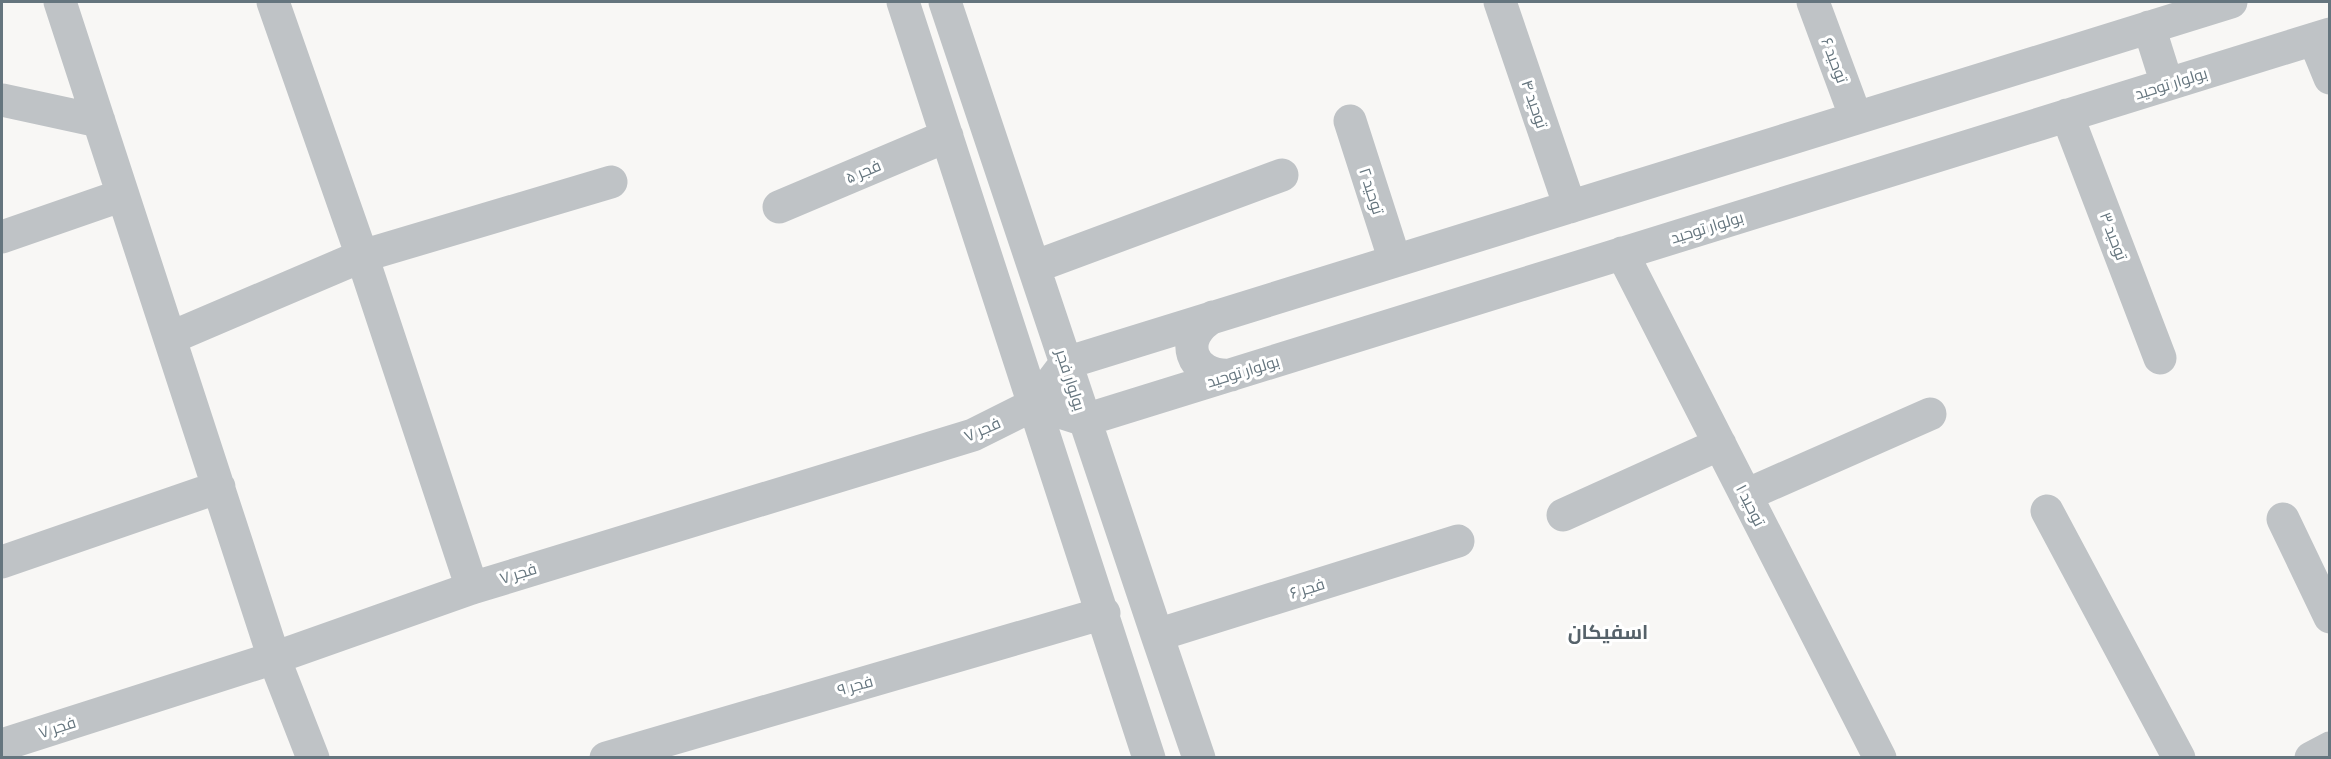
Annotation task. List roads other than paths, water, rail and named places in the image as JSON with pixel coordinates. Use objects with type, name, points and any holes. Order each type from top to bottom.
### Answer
[{"type":"street","points":[[60,2],[274,658],[313,758]]},
{"type":"street","points":[[273,2],[362,256],[472,588]]},
{"type":"street","points":[[903,2],[1104,613],[1149,758]]},
{"type":"street","name":"بولوار فجر","points":[[945,2],[1200,758]]},
{"type":"street","name":"توحید ۴","points":[[1500,2],[1570,207]]},
{"type":"street","name":"توحید ۶","points":[[1813,2],[1856,118]]},
{"type":"street","points":[[1035,404],[1066,363],[2231,2]]},
{"type":"street","points":[[2149,27],[2167,84]]},
{"type":"street","points":[[2322,36],[2330,78]]},
{"type":"street","name":"بولوار توحید","points":[[1085,420],[2322,36]]},
{"type":"street","points":[[2,100],[99,121]]},
{"type":"street","name":"توحید ۳","points":[[2067,115],[2160,358]]},
{"type":"street","name":"توحید ۲","points":[[1350,121],[1395,261]]},
{"type":"street","name":"فجر ۵","points":[[779,207],[947,136]]},
{"type":"street","points":[[1034,267],[1282,175]]},
{"type":"street","points":[[170,338],[362,256],[612,182]]},
{"type":"street","points":[[2,237],[123,195]]},
{"type":"street","name":"توحید ۱","points":[[1622,253],[1880,758]]},
{"type":"street","points":[[1213,317],[1195,332],[1192,343],[1193,355],[1198,365],[1208,372],[1219,376],[1231,375]]},
{"type":"street","points":[[1035,404],[1085,420]]},
{"type":"street","name":"فجر ۷","points":[[2,745],[274,658],[472,588],[974,435],[1035,404]]},
{"type":"street","points":[[1746,495],[1930,414]]},
{"type":"street","points":[[1563,515],[1720,444]]},
{"type":"street","points":[[2,562],[219,487]]},
{"type":"street","points":[[2047,511],[2179,758]]},
{"type":"street","points":[[2283,519],[2330,617]]},
{"type":"street","name":"فجر ۶","points":[[1157,635],[1458,540]]},
{"type":"street","name":"فجر ۹","points":[[606,758],[1104,613]]},
{"type":"street","points":[[2311,758],[2330,748]]},
{"type":"district","name":"اسفیکان","points":[[1608,632]]}]
